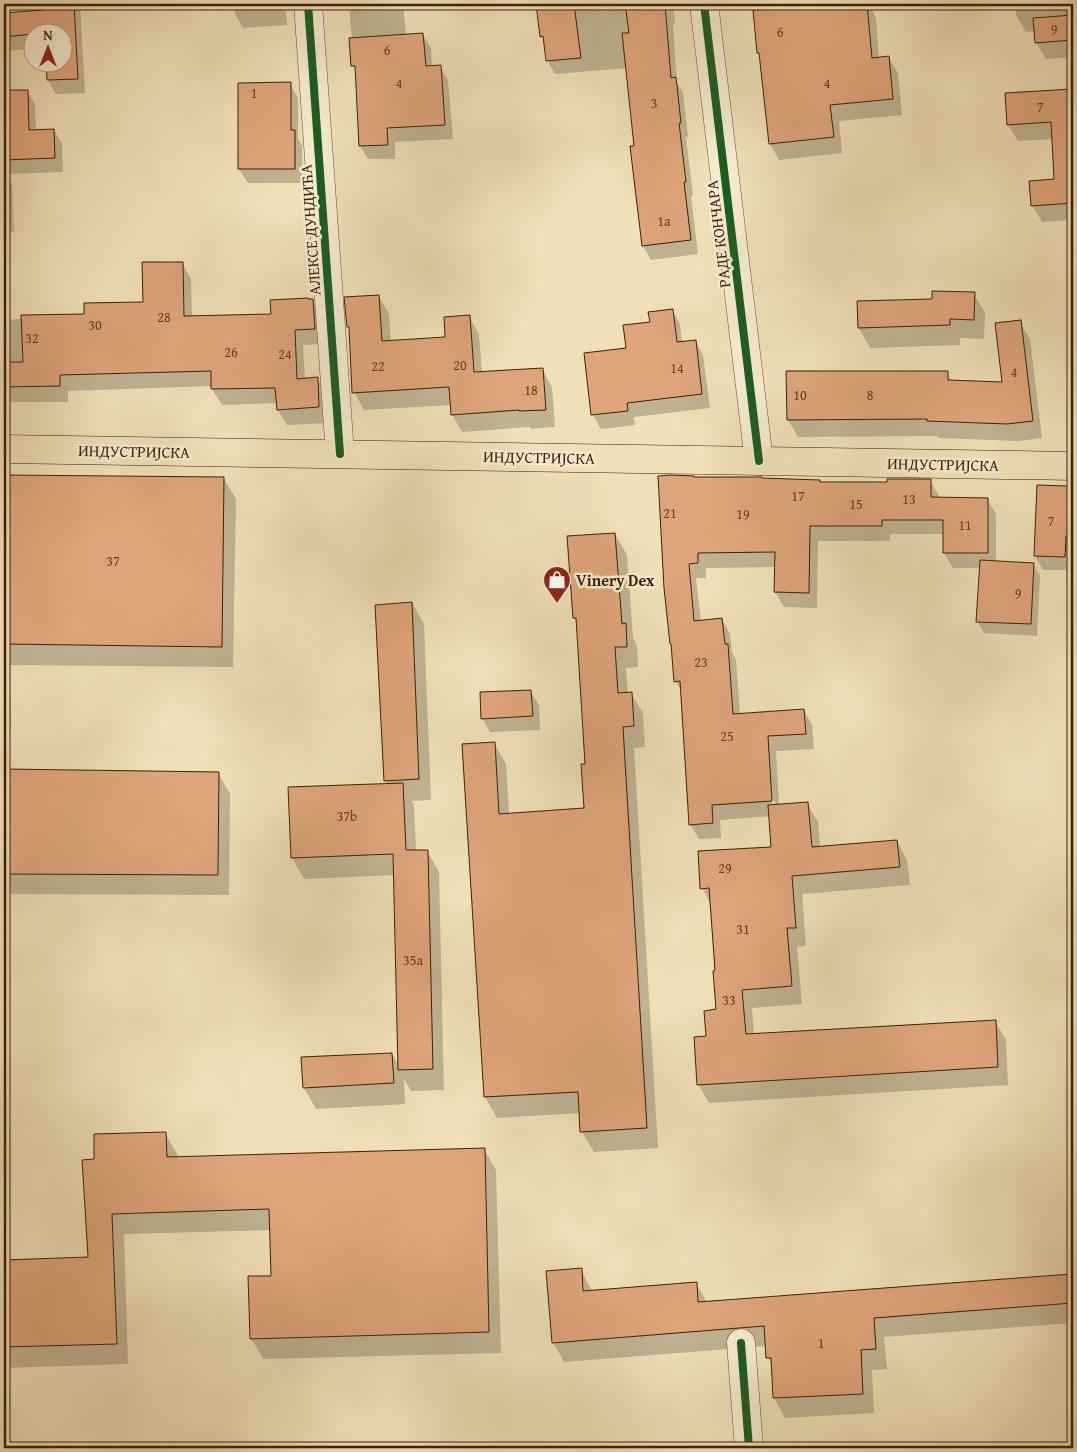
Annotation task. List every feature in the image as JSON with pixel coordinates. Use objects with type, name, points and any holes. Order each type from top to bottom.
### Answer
[{"type":"main road","name":"ИНДУСТРИЈСКА","points":[[4,449],[1073,466]]},
{"type":"street","name":"АЛЕКСЕ ДУНДИЋА","points":[[308,4],[340,454]]},
{"type":"street","name":"РАДЕ КОНЧАРА","points":[[704,4],[759,461]]},
{"type":"street","points":[[741,1342],[748,1448]]},
{"type":"building","points":[[74,4],[78,79],[47,80],[47,72],[72,72],[72,22],[22,22],[22,35],[4,37],[4,13],[43,10],[43,6]]},
{"type":"building","points":[[536,4],[574,4],[581,58],[546,61],[543,36],[540,37]]},
{"type":"building","points":[[625,4],[665,4],[671,78],[676,77],[686,182],[684,182],[691,240],[642,246],[630,146],[634,146],[622,33],[629,33]]},
{"type":"building","points":[[831,4],[867,4],[872,58],[889,56],[893,99],[830,105],[834,137],[769,144],[753,10]]},
{"type":"building","points":[[1073,15],[1073,40],[1035,43],[1033,18]]},
{"type":"building","points":[[423,33],[426,66],[441,65],[445,125],[387,128],[388,145],[359,146],[355,66],[351,66],[349,38]]},
{"type":"building","points":[[291,82],[291,130],[295,130],[295,169],[238,169],[238,83]]},
{"type":"building","points":[[1073,89],[1073,203],[1031,206],[1029,181],[1054,179],[1051,122],[1007,125],[1005,93]]},
{"type":"building","points":[[4,90],[28,90],[29,130],[54,129],[55,158],[4,160]]},
{"type":"building","points":[[142,262],[183,262],[184,316],[271,314],[270,300],[313,299],[315,329],[295,330],[297,379],[318,377],[319,407],[277,410],[275,388],[211,389],[211,371],[60,375],[60,386],[4,387],[4,362],[23,362],[21,315],[84,314],[84,303],[143,302]]},
{"type":"building","points":[[932,291],[975,292],[974,320],[950,319],[950,325],[858,328],[857,301],[932,299]]},
{"type":"building","points":[[379,295],[382,341],[445,337],[444,317],[470,315],[474,372],[543,368],[546,410],[451,415],[449,387],[352,393],[349,327],[347,327],[344,297]]},
{"type":"building","points":[[673,309],[677,342],[696,340],[702,394],[627,403],[628,411],[591,415],[584,353],[626,348],[623,325],[650,322],[648,312]]},
{"type":"building","points":[[1021,320],[1033,421],[1007,424],[927,421],[927,419],[787,420],[786,371],[948,371],[948,380],[1002,382],[995,323]]},
{"type":"building","points":[[4,475],[224,477],[222,647],[4,644]]},
{"type":"building","points":[[658,476],[762,477],[820,480],[820,482],[887,482],[887,479],[931,479],[931,497],[988,498],[988,553],[943,553],[943,520],[882,520],[882,526],[810,526],[809,593],[774,592],[775,552],[698,553],[698,563],[689,564],[694,621],[722,618],[725,644],[728,644],[733,714],[804,709],[806,734],[768,736],[772,801],[712,805],[713,823],[689,825],[680,681],[674,682],[664,588]]},
{"type":"building","points":[[1037,485],[1073,487],[1073,536],[1066,536],[1065,557],[1034,556]]},
{"type":"building","points":[[615,533],[622,624],[626,623],[627,647],[615,647],[618,693],[632,692],[634,726],[623,727],[647,1128],[580,1132],[578,1092],[484,1097],[462,744],[495,742],[499,814],[584,808],[581,764],[585,764],[576,618],[573,618],[567,536]]},
{"type":"building","points":[[980,560],[1034,563],[1031,624],[976,622]]},
{"type":"building","points":[[412,602],[419,779],[384,781],[375,605]]},
{"type":"building","points":[[531,690],[533,716],[481,719],[480,692]]},
{"type":"building","points":[[4,769],[219,772],[218,875],[4,874]]},
{"type":"building","points":[[403,783],[406,850],[428,850],[433,1069],[398,1070],[393,854],[291,858],[288,787]]},
{"type":"building","points":[[808,802],[812,847],[897,840],[900,867],[792,876],[796,928],[787,928],[792,986],[742,990],[746,1034],[996,1020],[998,1067],[697,1085],[694,1037],[706,1036],[704,1011],[716,1009],[709,888],[700,889],[698,851],[771,847],[768,805]]},
{"type":"building","points":[[392,1053],[394,1083],[303,1088],[301,1057]]},
{"type":"building","points":[[166,1132],[167,1157],[485,1148],[489,1332],[250,1339],[248,1276],[271,1276],[269,1209],[112,1214],[117,1344],[4,1347],[4,1260],[88,1257],[82,1160],[94,1159],[94,1134]]},
{"type":"building","points":[[582,1268],[583,1291],[697,1282],[698,1302],[1071,1274],[1073,1303],[874,1318],[876,1349],[861,1350],[863,1394],[773,1398],[771,1358],[766,1358],[764,1326],[552,1343],[546,1271]]},
{"type":"cycle path","points":[[308,4],[340,454]]},
{"type":"cycle path","points":[[704,4],[759,461]]},
{"type":"cycle path","points":[[741,1343],[749,1448]]},
{"type":"place","name":"Vinery Dex","points":[[557,604]]}]
